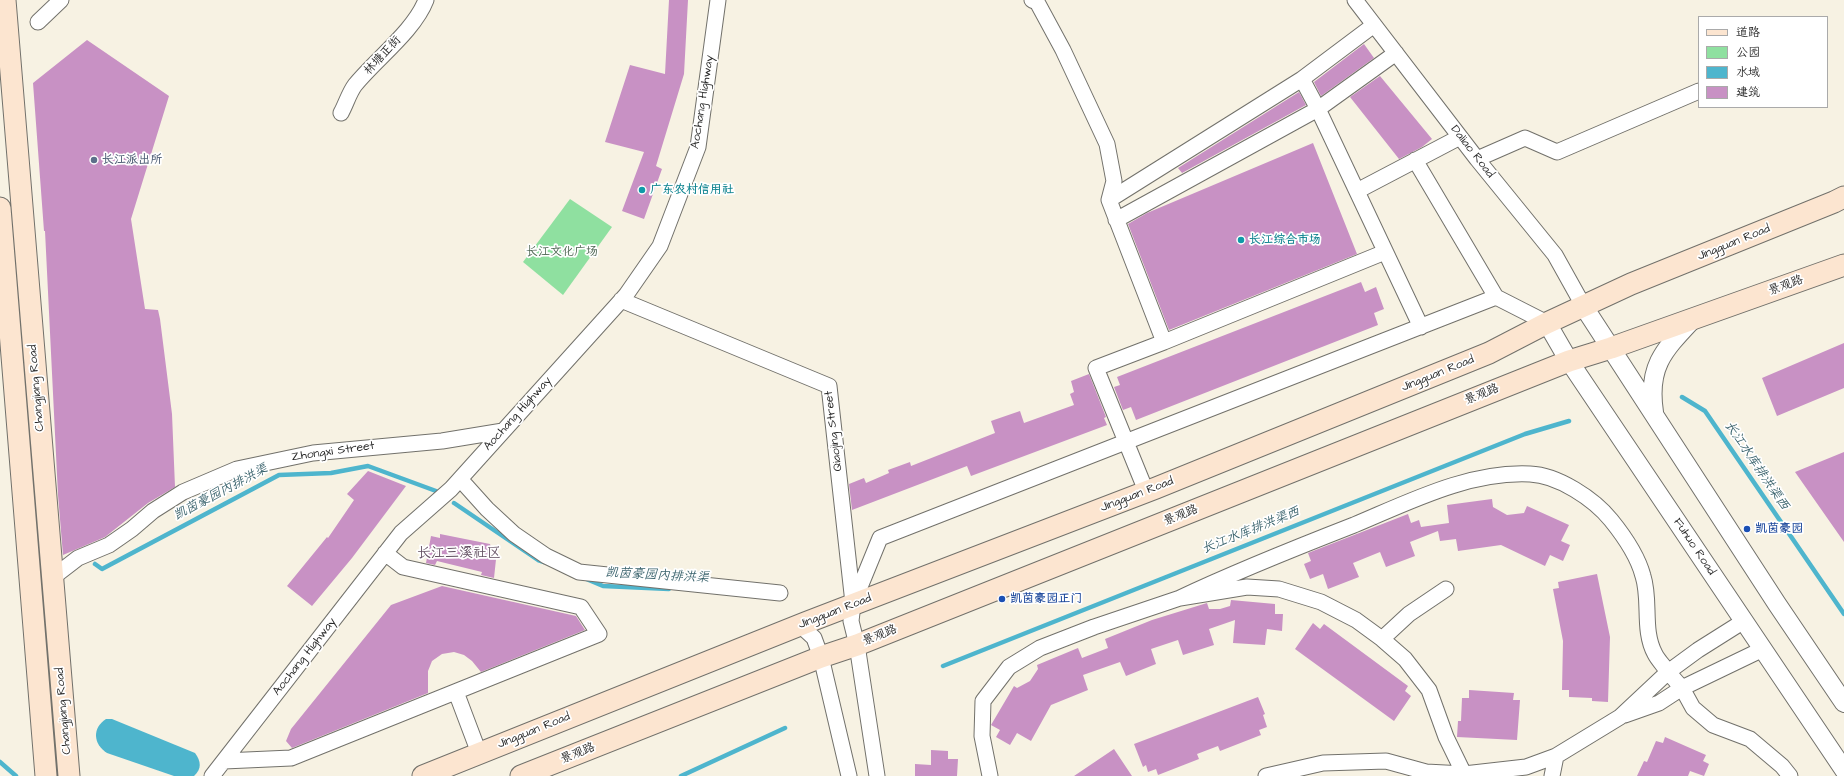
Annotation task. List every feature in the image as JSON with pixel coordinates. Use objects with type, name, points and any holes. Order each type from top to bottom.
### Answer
[{"type":"main road","name":"Changjiang Road","points":[[5,0],[69,776]]},
{"type":"main road","name":"Jingguan Road","points":[[423,776],[800,625],[1146,491],[1489,354],[1547,323],[1631,284],[1844,197]]},
{"type":"main road","name":"Changjiang Road","points":[[0,208],[46,776]]},
{"type":"main road","name":"景观路","points":[[522,776],[821,657],[857,645],[1569,361],[1842,269]]},
{"type":"street","points":[[38,22],[61,0]]},
{"type":"street","name":"林塘正街","points":[[341,113],[354,86],[410,25],[423,8],[426,0]]},
{"type":"street","name":"Aochang Highway","points":[[212,776],[401,533],[451,490],[621,300],[660,246],[698,147],[718,0]]},
{"type":"street","points":[[1032,0],[1037,2],[1063,50],[1107,144],[1114,181],[1109,200],[1164,342]]},
{"type":"street","name":"Daliao Road","points":[[1355,0],[1477,159],[1555,255],[1584,307]]},
{"type":"street","points":[[1109,200],[1302,78],[1374,25]]},
{"type":"street","points":[[1116,220],[1318,108],[1396,53]]},
{"type":"street","points":[[1302,78],[1318,108],[1421,327]]},
{"type":"street","points":[[1477,159],[1525,138],[1557,152],[1698,91]]},
{"type":"street","points":[[1357,191],[1460,137]]},
{"type":"street","points":[[1415,160],[1496,297],[1547,323]]},
{"type":"street","points":[[1146,491],[1096,368],[1164,342],[1385,252]]},
{"type":"street","points":[[877,776],[857,645],[851,621],[854,604],[880,538],[1496,297]]},
{"type":"street","name":"Qiaojing Street","points":[[621,300],[829,386],[854,604]]},
{"type":"street","points":[[1584,307],[1777,604],[1844,703]]},
{"type":"street","points":[[1655,415],[1652,396],[1652,378],[1666,348],[1694,318]]},
{"type":"street","name":"Fuhuo Road","points":[[1547,323],[1569,361],[1844,770]]},
{"type":"street","name":"Zhongxi Street","points":[[52,578],[78,558],[109,545],[154,511],[183,492],[237,469],[313,453],[442,441],[503,431]]},
{"type":"street","points":[[990,776],[982,736],[983,700],[1009,667],[1040,648],[1094,627],[1180,598],[1240,570],[1465,481],[1497,475],[1532,474],[1562,482],[1588,499],[1611,520],[1631,550],[1643,576],[1647,600],[1648,632],[1655,654],[1682,688],[1693,708],[1714,725],[1750,740],[1782,766],[1790,776]]},
{"type":"street","points":[[460,479],[487,509],[514,534],[546,556],[578,572],[780,594]]},
{"type":"street","points":[[224,761],[291,758],[599,634],[581,607],[404,567],[385,554]]},
{"type":"street","points":[[1180,598],[1247,586],[1279,589],[1321,602],[1356,620],[1382,639],[1405,659],[1429,690],[1446,737],[1464,774]]},
{"type":"street","points":[[1382,639],[1409,614],[1446,589]]},
{"type":"street","points":[[1620,717],[1668,672],[1698,650],[1744,621]]},
{"type":"street","points":[[800,625],[814,638],[821,657],[849,776]]},
{"type":"street","points":[[1266,776],[1331,762],[1386,761],[1426,772],[1464,774],[1527,771],[1556,756],[1620,717],[1659,703],[1682,688],[1763,649]]},
{"type":"street","points":[[456,692],[479,753]]},
{"type":"street","points":[[1552,776],[1556,756]]},
{"type":"green space","name":"长江文化广场","points":[[570,199],[612,227],[563,295],[523,262]]},
{"type":"water","points":[[106,719],[112,719],[195,753],[200,765],[197,773],[194,776],[174,776],[107,753],[99,745],[96,736],[98,727]]},
{"type":"building","points":[[669,0],[688,0],[684,74],[656,166],[662,169],[644,219],[622,211],[644,152],[605,142],[630,65],[665,74]]},
{"type":"building","points":[[87,40],[169,96],[131,219],[145,309],[158,310],[160,319],[172,414],[175,487],[148,503],[105,537],[63,555],[58,495],[45,231],[33,83]]},
{"type":"building","points":[[1364,44],[1374,58],[1321,96],[1314,82]]},
{"type":"building","points":[[1380,76],[1432,139],[1422,147],[1399,159],[1350,97]]},
{"type":"building","points":[[1299,92],[1306,105],[1182,173],[1178,168]]},
{"type":"building","name":"长江综合市场","points":[[1313,143],[1357,254],[1169,330],[1128,224],[1147,213]]},
{"type":"building","points":[[1361,282],[1365,292],[1376,287],[1384,309],[1374,313],[1378,325],[1136,420],[1131,407],[1123,410],[1114,387],[1120,385],[1117,377]]},
{"type":"building","points":[[1844,343],[1844,388],[1777,416],[1762,378]]},
{"type":"building","points":[[1089,374],[1106,417],[1104,418],[1107,425],[971,476],[967,466],[852,510],[849,484],[864,478],[866,483],[889,473],[888,470],[910,462],[911,466],[995,433],[991,421],[1020,411],[1024,423],[1074,405],[1070,394],[1074,392],[1071,381]]},
{"type":"building","points":[[1844,452],[1844,542],[1795,472]]},
{"type":"building","points":[[368,471],[406,486],[352,558],[312,606],[287,586],[327,537],[328,538],[354,500],[347,494]]},
{"type":"building","points":[[1492,499],[1493,507],[1507,515],[1524,513],[1527,506],[1569,525],[1561,541],[1570,545],[1563,561],[1550,555],[1545,566],[1501,545],[1458,551],[1456,539],[1440,541],[1438,531],[1410,542],[1415,556],[1386,567],[1380,552],[1353,563],[1359,577],[1328,589],[1323,574],[1310,579],[1304,564],[1311,561],[1308,553],[1408,514],[1411,523],[1419,520],[1421,527],[1449,523],[1447,505]]},
{"type":"building","points":[[440,534],[490,544],[491,547],[497,550],[494,578],[481,575],[482,572],[437,561],[435,565],[426,563],[431,536],[440,538]]},
{"type":"building","points":[[1597,574],[1610,637],[1608,702],[1592,701],[1592,698],[1569,697],[1569,690],[1562,690],[1563,641],[1553,589],[1559,588],[1558,582]]},
{"type":"building","points":[[442,586],[576,616],[585,630],[481,672],[472,661],[464,655],[454,652],[442,654],[432,661],[428,671],[428,693],[292,748],[286,741],[291,729],[391,605]]},
{"type":"building","points":[[1231,600],[1275,604],[1275,614],[1283,614],[1282,631],[1267,629],[1265,645],[1233,643],[1235,620],[1209,629],[1214,645],[1183,655],[1178,640],[1151,649],[1156,664],[1126,676],[1120,662],[1083,675],[1088,690],[1051,705],[1031,741],[1017,733],[1010,745],[996,737],[1000,730],[991,725],[1014,686],[1017,688],[1030,681],[1038,669],[1037,665],[1078,648],[1082,658],[1108,648],[1105,639],[1152,620],[1207,603],[1209,609],[1220,609],[1230,606]]},
{"type":"building","points":[[1313,623],[1320,629],[1324,624],[1408,686],[1405,691],[1411,696],[1394,721],[1295,649]]},
{"type":"building","points":[[1469,690],[1514,693],[1513,700],[1520,700],[1517,740],[1457,737],[1458,721],[1461,721],[1462,698],[1469,698]]},
{"type":"building","points":[[1258,697],[1265,714],[1263,715],[1267,727],[1259,730],[1261,735],[1220,751],[1218,746],[1197,754],[1199,759],[1158,775],[1156,769],[1148,772],[1146,765],[1143,767],[1134,744]]},
{"type":"building","points":[[1665,737],[1706,755],[1703,761],[1709,764],[1704,776],[1690,771],[1688,776],[1637,776],[1644,761],[1647,762],[1656,741],[1663,743]]},
{"type":"building","points":[[1114,749],[1132,776],[1074,776]]},
{"type":"building","points":[[931,750],[948,751],[948,759],[958,759],[957,776],[915,776],[915,764],[931,765]]},
{"type":"waterway","name":"长江水库排洪渠西","points":[[1682,397],[1705,411],[1844,614]]},
{"type":"waterway","name":"长江水库排洪渠西","points":[[943,666],[1525,434],[1569,421]]},
{"type":"waterway","name":"凯茵豪园内排洪渠","points":[[95,564],[102,569],[279,475],[331,473],[368,466],[436,491]]},
{"type":"waterway","name":"凯茵豪园内排洪渠","points":[[454,503],[538,560],[544,562]]},
{"type":"waterway","name":"凯茵豪园内排洪渠","points":[[584,578],[603,586],[669,589]]},
{"type":"waterway","name":"长江水库排洪渠西","points":[[681,776],[785,728]]},
{"type":"waterway","name":"长江水库排洪渠西","points":[[0,762],[16,776]]},
{"type":"place","name":"长江派出所","points":[[94,160]]},
{"type":"place","name":"广东农村信用社","points":[[642,190]]},
{"type":"place","name":"长江综合市场","points":[[1241,240]]},
{"type":"place","name":"凯茵豪园","points":[[1747,529]]},
{"type":"place","name":"凯茵豪园正门","points":[[1002,599]]},
{"type":"district","name":"长江三溪社区","points":[[459,554]]}]
